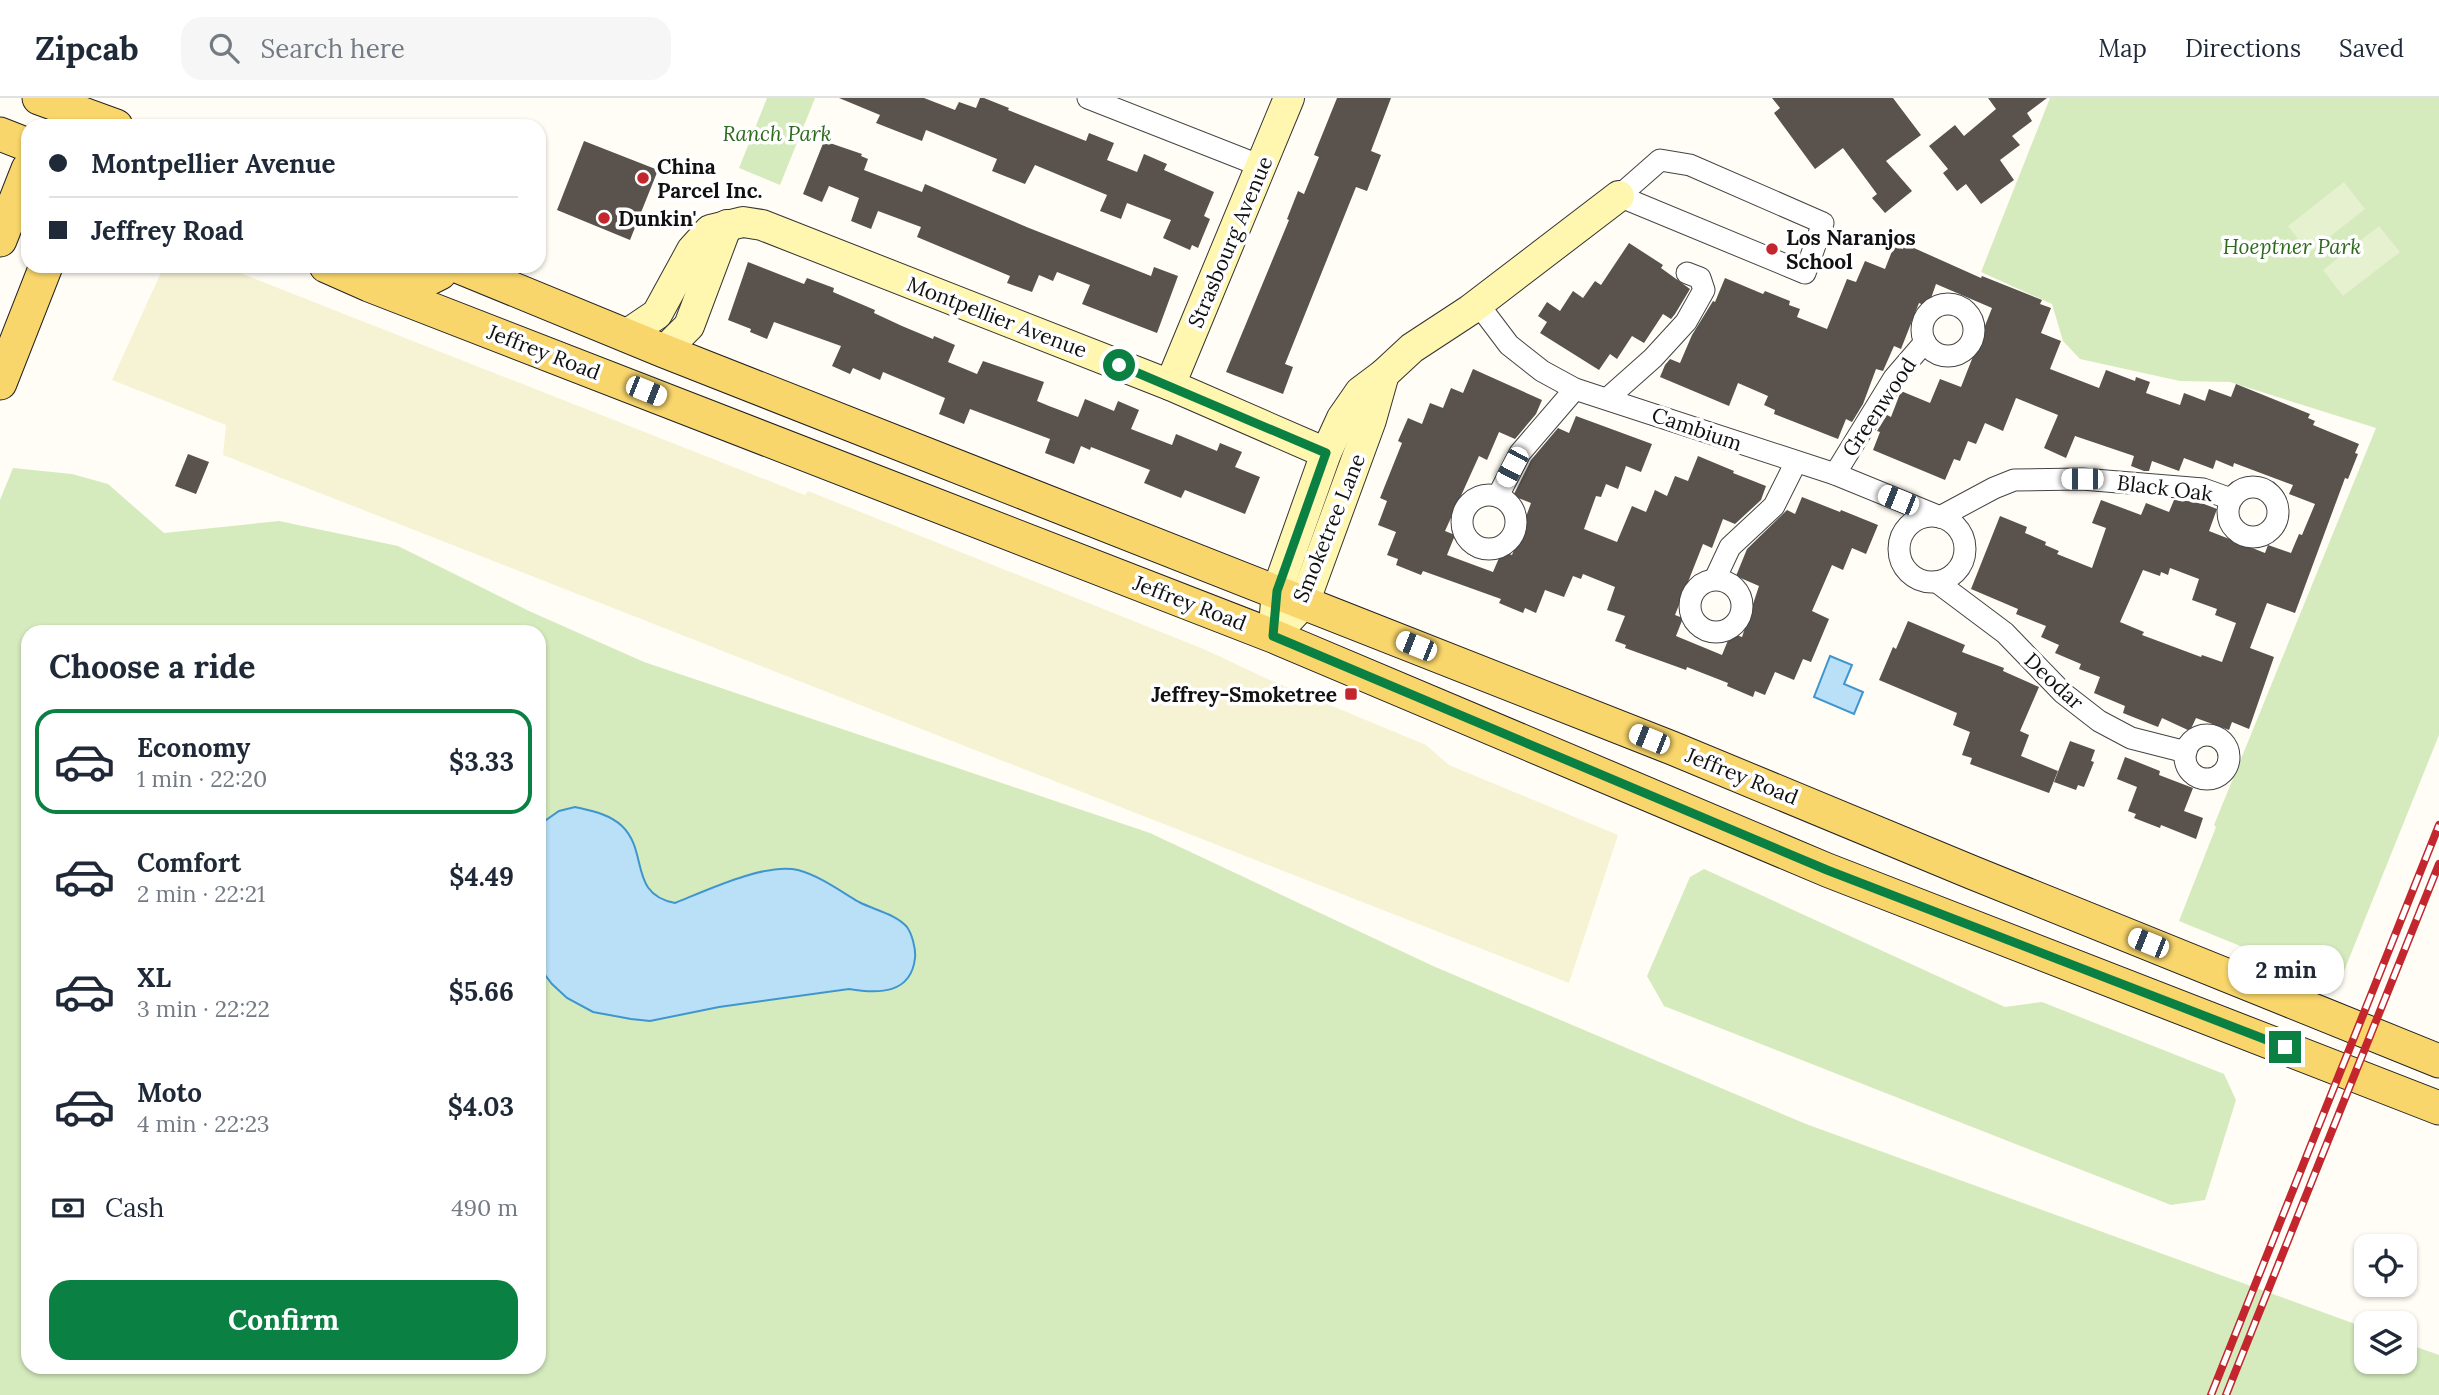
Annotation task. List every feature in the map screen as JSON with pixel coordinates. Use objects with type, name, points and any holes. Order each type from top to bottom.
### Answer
[{"type":"main road","points":[[48,106],[109,118]]},
{"type":"main road","points":[[0,134],[21,142]]},
{"type":"main road","points":[[0,240],[21,187]]},
{"type":"main road","points":[[0,383],[43,273]]},
{"type":"main road","name":"Jeffrey Road","points":[[344,273],[1273,636],[1827,870],[2439,1108]]},
{"type":"main road","points":[[415,273],[430,278],[440,273]]},
{"type":"main road","name":"Jeffrey Road","points":[[474,273],[664,351],[1685,753],[2439,1061]]},
{"type":"main road","points":[[516,341],[561,335],[643,366],[654,363],[664,351]]},
{"type":"street","points":[[1088,98],[1261,166]]},
{"type":"street","name":"Strasbourg Avenue","points":[[1170,385],[1289,98]]},
{"type":"street","name":"Smoketree Lane","points":[[1291,597],[1326,453],[1342,418],[1360,392],[1412,348],[1478,304],[1619,196],[1660,160],[1690,165],[1823,223],[1805,273],[1619,196]]},
{"type":"street","points":[[626,335],[657,314],[692,250],[710,230],[735,224]]},
{"type":"street","points":[[664,351],[689,326],[735,224]]},
{"type":"street","name":"Montpellier Avenue","points":[[735,224],[762,225],[1170,385],[1326,453]]},
{"type":"street","points":[[1608,398],[1653,358],[1686,321],[1703,290],[1700,278],[1687,273]]},
{"type":"street","name":"Cambium","points":[[1478,304],[1509,345],[1542,371],[1575,389],[1835,474],[1940,517]]},
{"type":"street","name":"Greenwood","points":[[1835,474],[1894,378],[1924,342]]},
{"type":"street","name":"Smoketree Lane","points":[[1273,636],[1371,420],[1384,374]]},
{"type":"street","points":[[1498,496],[1520,453],[1575,389]]},
{"type":"street","points":[[1715,579],[1730,547],[1774,506],[1796,462]]},
{"type":"street","name":"Black Oak","points":[[1940,517],[2014,480],[2082,479],[2203,489],[2231,499]]},
{"type":"street","points":[[1937,582],[1948,578],[1956,570],[1965,550],[1958,529],[1940,517]]},
{"type":"street","name":"Deodar","points":[[1940,517],[1919,518],[1903,532],[1899,552],[1907,571],[1926,582],[1937,582],[2005,634],[2063,692],[2099,721],[2131,738],[2186,752]]},
{"type":"shaded area","points":[[161,273],[240,273],[805,495],[808,491],[1206,650],[1272,681],[1426,745],[1449,765],[1618,835],[1569,983],[223,455],[226,425],[112,380]]},
{"type":"green space","name":"Ranch Park","points":[[767,98],[815,98],[780,185],[739,168]]},
{"type":"green space","name":"Hoeptner Park","points":[[2050,98],[2439,98],[2439,735],[2338,986],[2179,921],[2216,827],[2214,825],[2376,428],[2230,382],[2180,381],[2080,359],[2063,341],[2052,304],[1981,272]]},
{"type":"green space","points":[[2344,182],[2365,209],[2309,253],[2288,226]]},
{"type":"green space","points":[[2379,226],[2400,252],[2343,296],[2323,270]]},
{"type":"green space","points":[[13,468],[72,474],[108,484],[164,533],[279,521],[398,546],[529,611],[644,662],[1150,833],[1433,966],[1806,1124],[2354,1324],[2354,1374],[2417,1374],[2417,1347],[2439,1355],[2439,1395],[0,1395],[0,500]]},
{"type":"green space","points":[[1704,869],[2005,1007],[2042,1002],[2224,1074],[2236,1100],[2205,1200],[2171,1205],[1664,1006],[1647,976],[1690,877]]},
{"type":"water","points":[[1830,656],[1852,665],[1844,684],[1863,692],[1854,714],[1814,697]]},
{"type":"water","points":[[575,807],[617,822],[630,836],[645,882],[651,891],[660,898],[675,903],[719,885],[769,870],[798,870],[822,880],[859,902],[891,915],[907,927],[914,946],[912,970],[900,985],[882,991],[849,989],[719,1007],[650,1021],[593,1012],[567,998],[546,976],[546,820],[559,811]]},
{"type":"building","points":[[839,98],[924,98],[955,110],[959,102],[976,108],[980,98],[984,98],[1086,141],[1089,133],[1114,143],[1107,160],[1137,172],[1144,154],[1167,164],[1164,170],[1214,192],[1204,216],[1210,219],[1198,248],[1192,245],[1190,250],[1163,238],[1171,220],[1127,203],[1121,219],[1100,211],[1107,195],[1035,165],[1025,184],[992,171],[997,159],[926,130],[922,141],[876,123],[880,115]]},
{"type":"building","points":[[1337,98],[1391,98],[1371,151],[1381,155],[1367,191],[1356,187],[1285,364],[1293,367],[1283,394],[1226,372],[1289,220],[1287,219],[1298,191],[1304,194],[1319,157],[1314,155]]},
{"type":"building","points":[[1772,98],[1893,98],[1921,135],[1886,161],[1912,191],[1885,213],[1872,198],[1877,194],[1843,148],[1815,169],[1774,113],[1780,108]]},
{"type":"building","points":[[1988,98],[2047,98],[2027,113],[2032,121],[2012,136],[2020,145],[2000,160],[2014,180],[1981,204],[1966,184],[1957,191],[1943,173],[1948,169],[1929,146],[1955,125],[1964,136],[1996,109]]},
{"type":"building","points":[[584,141],[658,170],[630,240],[557,210]]},
{"type":"building","points":[[824,141],[862,154],[861,156],[868,159],[864,170],[922,192],[925,184],[1151,276],[1154,267],[1178,276],[1157,333],[1082,304],[1090,285],[1057,272],[1053,281],[1039,275],[1032,292],[1007,283],[1010,276],[917,237],[921,227],[878,211],[871,229],[851,221],[859,198],[829,186],[822,202],[803,194]]},
{"type":"building","points":[[1629,243],[1663,265],[1661,268],[1690,289],[1671,319],[1663,314],[1644,343],[1632,336],[1617,359],[1610,354],[1599,370],[1540,333],[1547,322],[1538,316],[1547,302],[1560,311],[1573,291],[1583,298],[1595,281],[1601,285]]},
{"type":"building","points":[[1905,244],[1981,278],[1982,276],[2042,300],[2040,304],[2051,308],[2041,333],[2061,341],[2050,369],[2099,388],[2106,370],[2135,381],[2136,377],[2150,382],[2146,393],[2180,405],[2184,393],[2205,401],[2209,389],[2231,397],[2236,384],[2310,414],[2308,418],[2315,421],[2313,425],[2359,444],[2355,453],[2358,454],[2348,479],[2345,478],[2295,613],[2267,603],[2250,648],[2274,657],[2249,729],[2232,722],[2229,730],[2196,718],[2190,731],[2162,718],[2158,727],[2123,713],[2125,706],[2094,693],[2100,677],[2079,669],[2081,664],[2055,653],[2059,645],[2041,637],[2046,626],[2016,614],[2018,609],[1971,589],[2000,516],[2027,527],[2025,533],[2046,542],[2045,545],[2059,551],[2057,554],[2092,568],[2106,528],[2092,523],[2101,500],[2141,515],[2146,503],[2169,512],[2174,500],[2199,502],[2217,509],[2209,531],[2265,553],[2268,545],[2291,553],[2315,504],[2289,494],[2293,485],[2234,463],[2233,467],[2216,460],[2213,469],[2184,458],[2179,471],[2152,461],[2149,471],[2144,471],[2131,466],[2134,456],[2075,436],[2066,458],[2044,448],[2058,415],[2016,398],[2003,431],[1985,423],[1976,444],[1968,441],[1960,461],[1954,459],[1945,480],[1873,450],[1880,432],[1877,431],[1887,415],[1891,417],[1901,391],[1930,403],[1940,379],[1961,387],[1992,308],[1936,284],[1928,307],[1919,303],[1901,349],[1894,346],[1883,371],[1876,369],[1863,404],[1852,422],[1846,419],[1838,439],[1774,414],[1775,410],[1764,405],[1768,396],[1738,383],[1729,406],[1660,377],[1670,359],[1680,363],[1692,335],[1713,301],[1715,302],[1725,278],[1763,294],[1765,291],[1790,301],[1789,305],[1800,309],[1797,317],[1827,329],[1847,279],[1856,282],[1865,261],[1885,269],[1894,246],[1903,249]],"holes":[[[2170,568],[2199,579],[2192,600],[2217,609],[2215,615],[2236,623],[2222,662],[2142,635],[2144,632],[2120,622],[2143,570],[2160,576],[2161,572],[2168,575]]]},
{"type":"building","points":[[748,262],[804,284],[807,278],[834,288],[833,292],[875,310],[874,313],[933,339],[934,336],[955,345],[948,362],[977,374],[983,361],[1044,382],[1037,401],[1049,406],[1078,417],[1085,399],[1114,411],[1118,401],[1139,410],[1131,429],[1172,445],[1176,434],[1217,451],[1220,443],[1242,452],[1235,467],[1260,477],[1245,514],[1185,490],[1181,498],[1144,483],[1150,470],[1091,447],[1090,450],[1081,446],[1074,464],[1045,453],[1050,439],[970,409],[964,424],[939,414],[945,398],[883,372],[880,380],[853,368],[850,374],[832,366],[841,346],[774,322],[767,339],[750,332],[751,329],[728,320]]},
{"type":"building","points":[[1473,369],[1542,400],[1536,414],[1515,439],[1499,432],[1487,460],[1479,456],[1445,531],[1455,535],[1447,555],[1493,572],[1502,551],[1512,555],[1531,503],[1513,496],[1531,460],[1558,428],[1569,433],[1576,416],[1652,444],[1641,472],[1626,466],[1618,489],[1606,484],[1601,497],[1596,496],[1584,529],[1617,542],[1632,506],[1646,512],[1655,490],[1667,496],[1675,476],[1688,481],[1698,456],[1766,486],[1761,500],[1735,524],[1723,519],[1712,548],[1703,544],[1675,615],[1683,618],[1676,636],[1722,655],[1731,633],[1742,637],[1759,586],[1736,576],[1747,549],[1787,510],[1795,514],[1802,497],[1878,525],[1866,554],[1852,548],[1843,570],[1832,565],[1812,611],[1829,619],[1811,662],[1803,659],[1794,680],[1775,672],[1765,695],[1755,691],[1753,697],[1727,686],[1728,683],[1625,648],[1626,645],[1615,641],[1625,616],[1607,610],[1615,587],[1583,574],[1581,579],[1573,576],[1564,597],[1545,590],[1536,613],[1525,608],[1523,613],[1499,603],[1501,599],[1423,571],[1421,575],[1396,565],[1398,559],[1387,555],[1396,532],[1378,525],[1387,501],[1380,498],[1402,443],[1398,441],[1408,418],[1422,424],[1430,403],[1443,408],[1451,388],[1463,393]]},
{"type":"building","points":[[188,454],[209,462],[196,494],[175,486]]},
{"type":"building","points":[[1908,621],[1965,645],[1962,652],[2004,668],[2003,671],[2039,687],[2020,731],[2029,735],[2021,756],[2058,771],[2049,793],[1970,764],[1972,758],[1962,755],[1970,732],[1953,725],[1957,713],[1879,680]]},
{"type":"building","points":[[2070,741],[2095,750],[2091,761],[2094,762],[2084,787],[2078,785],[2076,790],[2054,782]]},
{"type":"building","points":[[2125,757],[2160,771],[2159,775],[2193,788],[2184,811],[2203,818],[2196,839],[2134,818],[2136,814],[2128,811],[2137,787],[2117,779]]},
{"type":"railway","points":[[2211,1395],[2439,825]]},
{"type":"railway","points":[[2226,1395],[2439,864]]},
{"type":"place","name":"China Parcel Inc.","points":[[643,178]]},
{"type":"place","name":"Dunkin'","points":[[604,218]]},
{"type":"place","name":"Los Naranjos School","points":[[1772,249]]},
{"type":"place","name":"Jeffrey-Smoketree","points":[[1351,694]]},
{"type":"route","points":[[1119,365],[1326,453],[1277,591],[1273,636],[1827,870],[2285,1047]]}]
